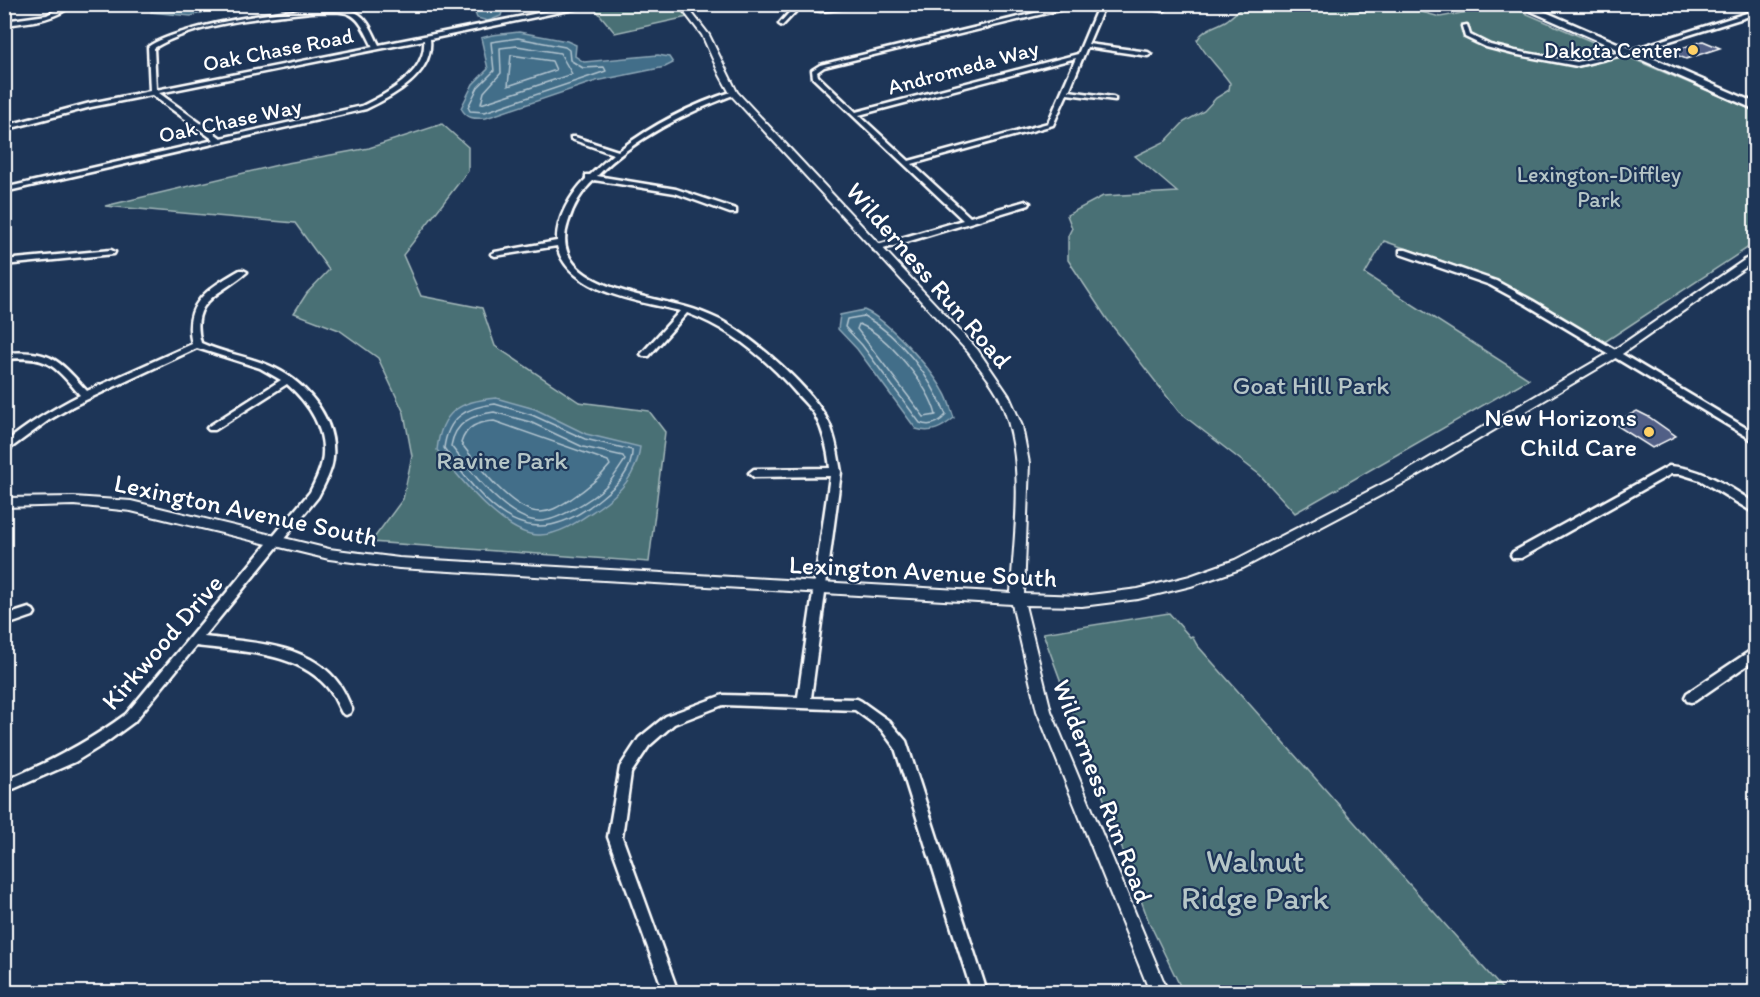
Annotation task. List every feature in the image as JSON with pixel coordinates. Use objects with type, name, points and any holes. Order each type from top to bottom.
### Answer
[{"type":"main road","points":[[1519,4],[1632,52],[1755,100]]},
{"type":"main road","points":[[1524,4],[1755,107]]},
{"type":"street","points":[[4,23],[42,17],[66,9],[70,4]]},
{"type":"street","name":"Oak Chase Road","points":[[4,128],[44,116],[153,92],[595,4]]},
{"type":"street","name":"Wilderness Run Road","points":[[681,4],[703,30],[712,47],[721,74],[734,93],[973,351],[1004,396],[1016,426],[1023,463],[1017,599],[1044,711],[1159,993]]},
{"type":"street","points":[[781,4],[842,9],[877,4]]},
{"type":"street","points":[[968,220],[815,77],[814,71],[822,66],[1081,4]]},
{"type":"street","points":[[908,163],[1051,124],[1102,4]]},
{"type":"street","points":[[1125,4],[1163,9]]},
{"type":"street","points":[[782,24],[797,7]]},
{"type":"street","points":[[220,141],[153,92],[151,46],[161,38],[302,10],[334,8],[351,11],[362,17],[377,48]]},
{"type":"street","points":[[1465,26],[1467,36],[1488,46],[1558,62],[1594,62],[1755,12]]},
{"type":"street","name":"Oak Chase Way","points":[[4,190],[344,114],[383,99],[403,85],[427,57],[430,47],[427,38]]},
{"type":"street","points":[[1085,45],[1148,54]]},
{"type":"street","name":"Andromeda Way","points":[[855,114],[1080,55]]},
{"type":"street","points":[[1065,92],[1113,99]]},
{"type":"street","points":[[734,93],[700,104],[617,153],[589,177],[563,219],[560,243],[569,264],[592,283],[619,293],[686,310],[731,328],[768,356],[820,414],[832,442],[836,472],[804,702]]},
{"type":"street","points":[[573,138],[617,153]]},
{"type":"street","points":[[589,177],[676,191],[733,211]]},
{"type":"street","points":[[877,248],[1026,202]]},
{"type":"street","points":[[495,254],[560,243]]},
{"type":"street","points":[[4,263],[111,252]]},
{"type":"street","points":[[1403,252],[1492,284],[1615,354],[1755,439]]},
{"type":"street","name":"Lexington Avenue South","points":[[4,503],[74,501],[131,506],[329,554],[399,563],[1017,599],[1082,601],[1138,594],[1191,581],[1239,564],[1406,477],[1615,354],[1753,261]]},
{"type":"street","points":[[243,272],[219,286],[196,309],[190,328],[196,345],[216,354],[263,366],[289,379]]},
{"type":"street","points":[[646,354],[686,310]]},
{"type":"street","points":[[4,450],[42,421],[86,396],[196,345]]},
{"type":"street","points":[[4,356],[31,353],[51,358],[86,396]]},
{"type":"street","points":[[212,428],[289,379]]},
{"type":"street","name":"Kirkwood Drive","points":[[4,786],[58,766],[97,744],[130,718],[196,641],[314,494],[328,454],[326,433],[312,405],[289,379]]},
{"type":"street","points":[[1517,555],[1669,470],[1687,470],[1705,477],[1755,510]]},
{"type":"street","points":[[754,473],[836,472]]},
{"type":"street","points":[[4,621],[29,613]]},
{"type":"street","points":[[196,641],[283,654],[314,665],[340,693],[346,709]]},
{"type":"street","points":[[1691,697],[1755,652]]},
{"type":"street","points":[[671,993],[615,837],[625,771],[645,742],[670,720],[723,700],[857,705],[885,725],[901,745],[980,993]]},
{"type":"green space","points":[[592,5],[681,5],[692,16],[615,33]]},
{"type":"green space","name":"Lexington-Diffley Park","points":[[1247,5],[1345,5],[1359,11],[1396,5],[1440,17],[1506,5],[1755,111],[1755,243],[1603,343],[1516,292],[1465,269],[1384,241],[1365,274],[1529,379],[1295,513],[1260,475],[1179,412],[1107,319],[1068,260],[1068,236],[1072,228],[1067,215],[1103,196],[1177,192],[1135,156],[1166,141],[1184,122],[1204,111],[1216,98],[1229,90],[1230,83],[1197,40],[1207,30],[1227,20]]},
{"type":"green space","name":"Ravine Park","points":[[442,124],[468,147],[468,171],[403,255],[421,296],[482,308],[495,346],[579,402],[649,411],[665,432],[649,562],[371,542],[403,499],[412,456],[404,413],[378,358],[339,330],[294,313],[307,293],[329,270],[295,223],[105,206],[282,164],[369,148]]},
{"type":"green space","name":"Walnut Ridge Park","points":[[1169,613],[1190,637],[1192,636],[1197,645],[1505,992],[1183,992],[1149,922],[1043,633]]},
{"type":"water","points":[[155,4],[227,5],[191,16],[151,12]]},
{"type":"water","points":[[472,4],[504,5],[501,16],[488,21],[477,18]]},
{"type":"water","points":[[519,32],[567,41],[576,45],[575,56],[584,62],[658,55],[669,57],[673,63],[665,67],[596,81],[486,118],[468,116],[461,108],[473,84],[488,69],[481,38]]},
{"type":"water","points":[[864,310],[874,315],[896,334],[938,383],[949,402],[954,418],[945,425],[927,431],[916,429],[857,349],[838,329],[840,315]]},
{"type":"water","points":[[496,398],[535,409],[586,434],[640,447],[631,475],[606,502],[578,522],[556,532],[540,535],[526,533],[512,526],[483,503],[437,450],[443,426],[454,410],[472,402]]},
{"type":"building","name":"Dakota Center","points":[[1703,41],[1720,48],[1686,59],[1669,52]]},
{"type":"building","name":"New Horizons Child Care","points":[[1637,411],[1676,436],[1652,448],[1613,423]]},
{"type":"place","name":"Dakota Center","points":[[1693,50]]},
{"type":"place","name":"New Horizons Child Care","points":[[1649,432]]},
{"type":"park label","name":"Goat Hill Park","points":[[1311,385]]}]
